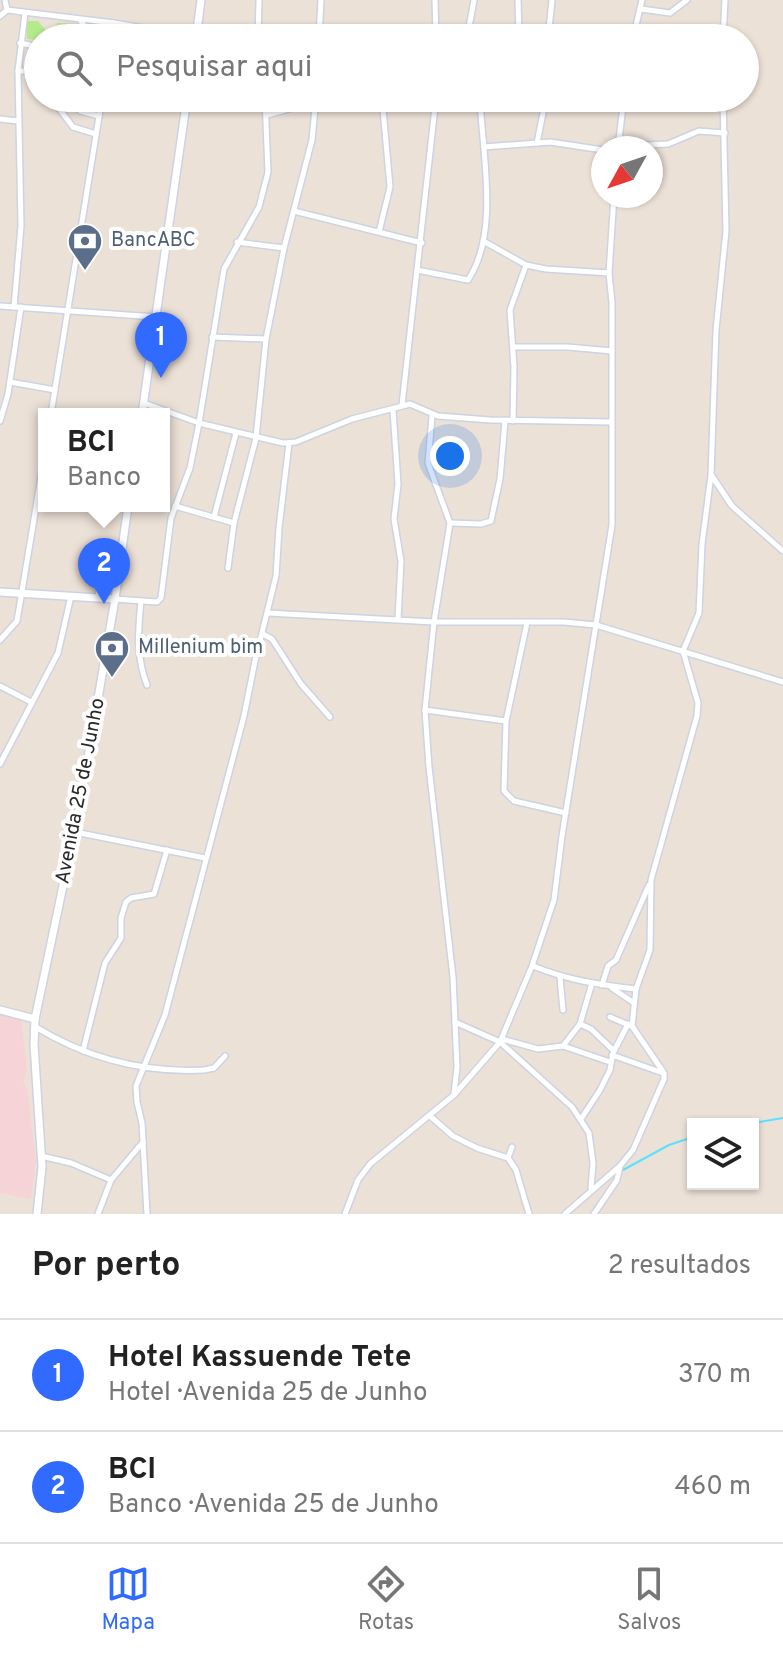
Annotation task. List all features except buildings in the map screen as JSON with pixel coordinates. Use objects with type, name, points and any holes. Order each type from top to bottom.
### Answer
[{"type":"street","points":[[5,0],[7,10]]},
{"type":"street","points":[[198,24],[201,0]]},
{"type":"street","points":[[258,24],[259,0]]},
{"type":"street","points":[[320,24],[321,0]]},
{"type":"street","points":[[435,0],[436,24]]},
{"type":"street","points":[[470,24],[474,0]]},
{"type":"street","points":[[518,0],[519,24]]},
{"type":"street","points":[[549,24],[552,0]]},
{"type":"street","points":[[637,24],[642,0]]},
{"type":"street","points":[[641,9],[670,13],[687,0]]},
{"type":"street","points":[[724,24],[725,0]]},
{"type":"street","points":[[7,10],[119,24]]},
{"type":"street","points":[[0,16],[7,10]]},
{"type":"street","points":[[0,421],[10,382],[18,307],[21,226],[18,71],[25,13]]},
{"type":"street","points":[[79,19],[83,24]]},
{"type":"street","points":[[20,43],[24,44]]},
{"type":"street","points":[[18,71],[24,72]]},
{"type":"street","points":[[62,112],[73,127],[96,134]]},
{"type":"street","points":[[84,112],[99,116]]},
{"type":"street","points":[[52,408],[100,112]]},
{"type":"street","points":[[143,408],[185,112]]},
{"type":"street","points":[[0,592],[157,602],[161,598],[175,506],[190,468],[199,423],[224,269],[259,207],[268,172],[267,112]]},
{"type":"street","points":[[267,115],[277,112]]},
{"type":"street","points":[[228,568],[234,523],[256,438],[266,339],[284,248],[312,140],[315,112]]},
{"type":"street","points":[[379,232],[390,187],[383,112]]},
{"type":"street","points":[[402,405],[435,112]]},
{"type":"street","points":[[417,270],[468,280],[485,242],[481,112]]},
{"type":"street","points":[[537,143],[543,112]]},
{"type":"street","points":[[619,136],[622,112]]},
{"type":"street","points":[[602,985],[608,966],[616,960],[651,880],[697,716],[698,703],[683,651],[699,613],[702,544],[711,475],[716,330],[726,231],[724,112]]},
{"type":"street","points":[[0,119],[18,121]]},
{"type":"street","points":[[663,144],[699,131],[725,133]]},
{"type":"street","points":[[484,147],[537,143],[591,148]]},
{"type":"street","points":[[345,1214],[358,1180],[370,1164],[454,1095],[501,1041],[532,966],[554,900],[612,525],[612,297],[609,273],[613,208]]},
{"type":"street","points":[[294,211],[422,243]]},
{"type":"street","points":[[237,242],[284,248]]},
{"type":"street","points":[[485,242],[526,265],[609,273]]},
{"type":"street","points":[[513,421],[510,310],[526,265]]},
{"type":"street","points":[[0,306],[157,317]]},
{"type":"street","points":[[212,337],[266,339]]},
{"type":"street","points":[[513,347],[612,351]]},
{"type":"street","points":[[10,382],[55,390]]},
{"type":"street","points":[[144,403],[158,408]]},
{"type":"street","points":[[170,412],[236,433],[289,443],[352,419],[402,405],[417,407],[432,416],[505,421],[612,422]]},
{"type":"street","points":[[393,410],[398,484],[394,519],[401,561],[398,619]]},
{"type":"street","points":[[432,416],[428,463],[450,523],[434,622],[425,710],[450,940],[457,1067],[454,1095]]},
{"type":"street","points":[[450,523],[481,524],[491,521],[500,479],[505,421]]},
{"type":"street","points":[[214,517],[236,433]]},
{"type":"street","points":[[147,1214],[143,1142],[136,1094],[142,1068],[165,1015],[244,716],[279,562],[279,528],[289,443]]},
{"type":"street","points":[[711,475],[732,506],[783,551]]},
{"type":"street","points":[[0,640],[17,621],[38,499]]},
{"type":"street","points":[[175,506],[234,523]]},
{"type":"street","name":"Avenida 25 de Junho","points":[[37,1214],[41,1156],[35,1022],[75,832],[127,512]]},
{"type":"street","points":[[98,598],[100,582]]},
{"type":"street","points":[[0,764],[58,653],[71,596]]},
{"type":"street","points":[[141,601],[138,646],[147,685]]},
{"type":"street","points":[[268,613],[434,622],[564,622],[596,625],[783,682]]},
{"type":"street","points":[[527,623],[506,721],[504,791],[514,801],[566,813]]},
{"type":"street","points":[[263,634],[272,639],[301,684],[330,717]]},
{"type":"street","points":[[0,686],[31,703]]},
{"type":"street","points":[[425,710],[506,721]]},
{"type":"street","points":[[75,832],[205,858]]},
{"type":"street","points":[[83,1051],[105,963],[121,938],[121,918],[126,902],[131,898],[154,894],[167,850]]},
{"type":"street","points":[[581,1119],[600,1090],[612,1056],[630,1025],[636,989],[650,950],[651,880]]},
{"type":"street","points":[[532,966],[560,977],[611,988],[634,1003]]},
{"type":"street","points":[[560,977],[563,1010]]},
{"type":"street","points":[[563,1046],[580,1024],[592,983]]},
{"type":"street","points":[[611,988],[636,989]]},
{"type":"street","points":[[0,1010],[35,1022],[83,1051],[142,1068],[204,1070],[214,1068],[225,1056]]},
{"type":"street","points":[[565,1214],[620,1166],[638,1141],[664,1079],[664,1073],[630,1025],[610,1017]]},
{"type":"street","points":[[455,1022],[501,1041],[538,1049],[563,1046],[612,1056],[664,1073]]},
{"type":"street","points":[[580,1024],[591,1029],[612,1056]]},
{"type":"street","points":[[501,1041],[562,1096],[581,1119],[589,1133],[593,1163],[591,1189]]},
{"type":"street","points":[[430,1116],[453,1136],[508,1158],[516,1170],[529,1214]]},
{"type":"street","points":[[98,1214],[111,1180],[143,1142]]},
{"type":"street","points":[[508,1158],[512,1147]]},
{"type":"street","points":[[41,1156],[71,1163],[111,1180]]},
{"type":"street","points":[[594,1214],[617,1180],[620,1166]]},
{"type":"shaded area","points":[[0,1014],[21,1020],[27,1070],[23,1083],[27,1088],[36,1160],[31,1199],[0,1193]]},
{"type":"waterway","points":[[759,1122],[783,1118]]},
{"type":"waterway","points":[[623,1170],[669,1145],[687,1139]]},
{"type":"place","name":"BancABC","points":[[85,272]]},
{"type":"place","name":"Hotel Kassuende Tete","points":[[161,378]]},
{"type":"place","name":"BCI","points":[[104,604]]},
{"type":"place","name":"Millenium bim","points":[[112,679]]}]
